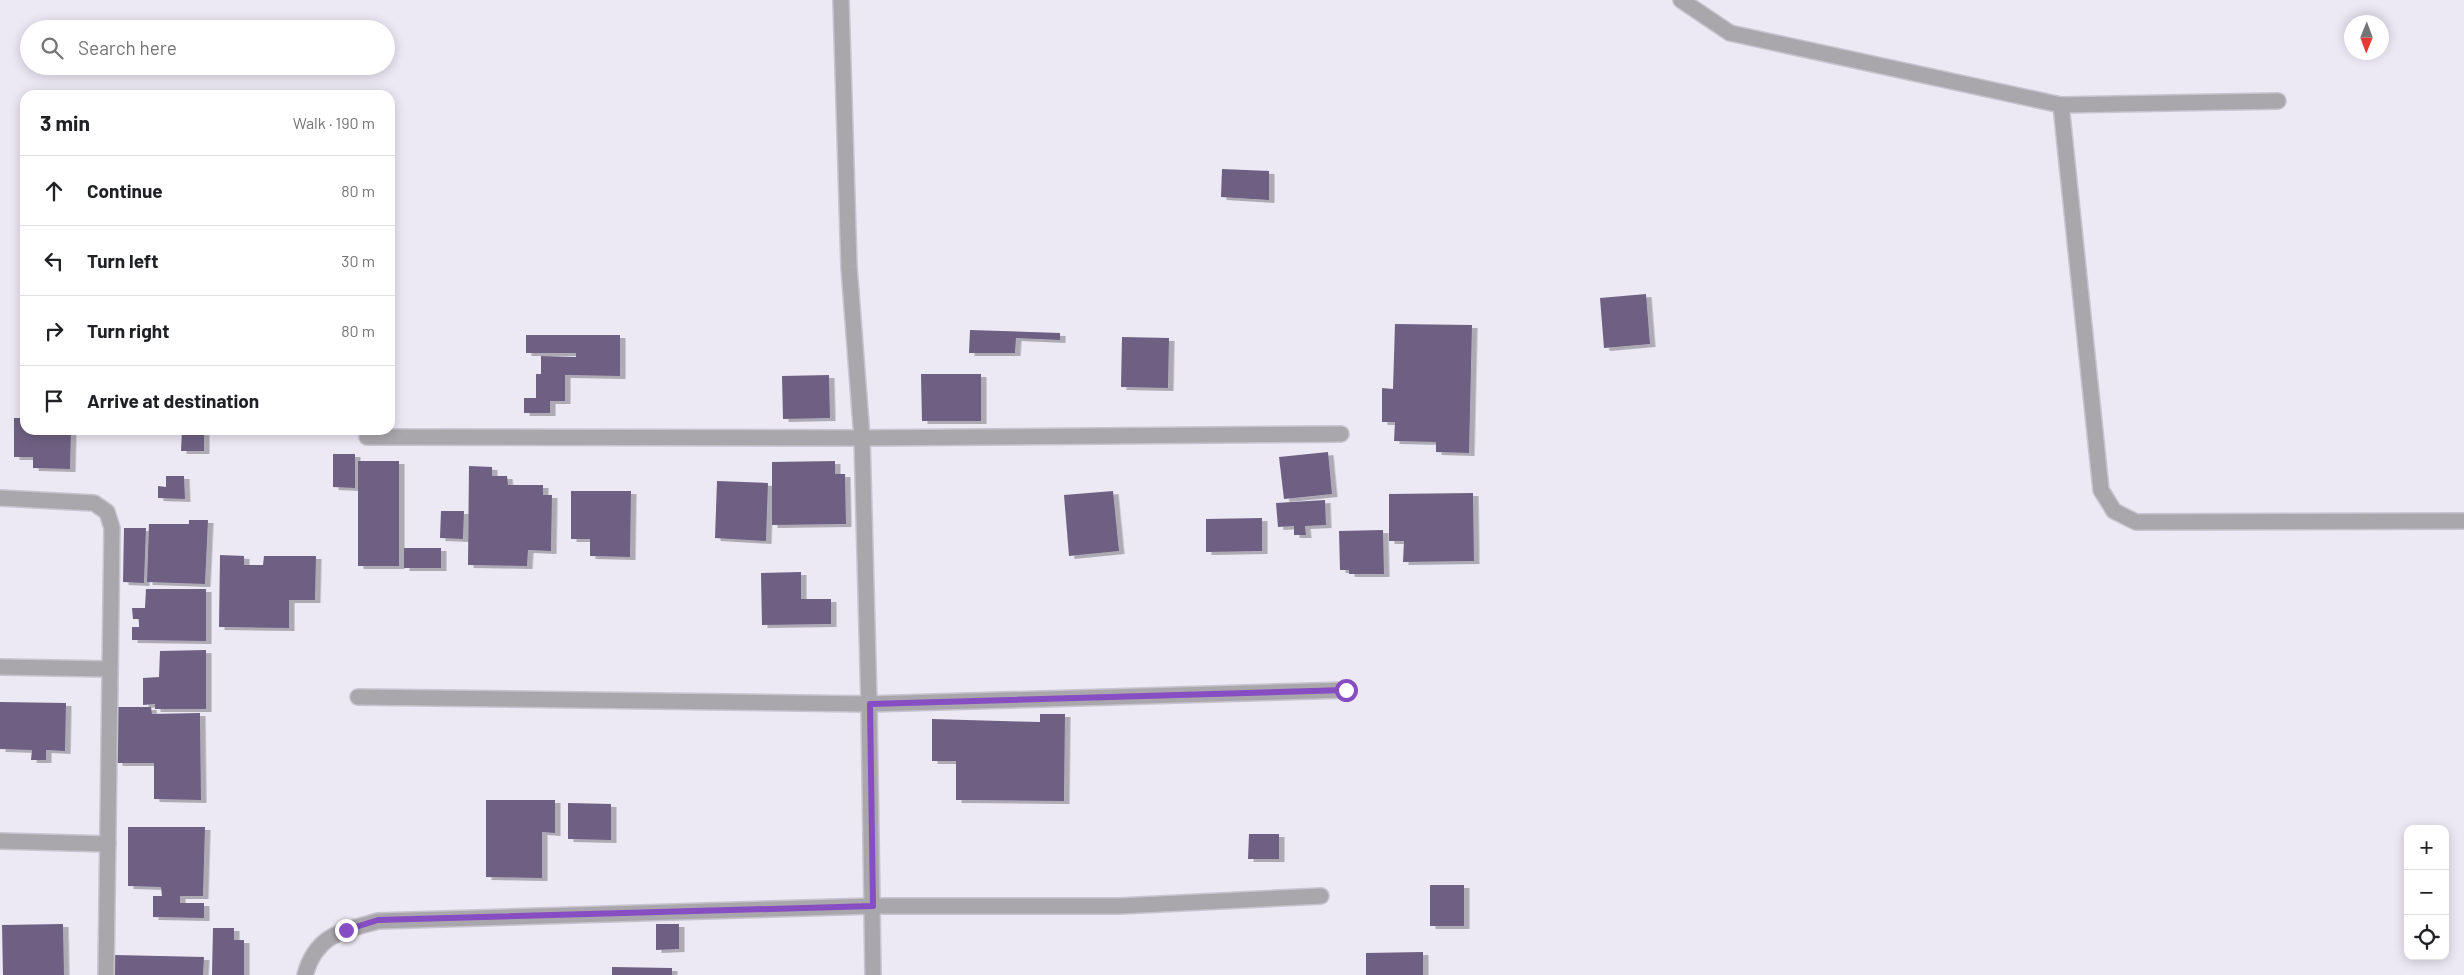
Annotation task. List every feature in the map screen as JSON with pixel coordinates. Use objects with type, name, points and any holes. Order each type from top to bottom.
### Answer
[{"type":"street","points":[[842,0],[849,267],[862,438],[870,704],[873,975]]},
{"type":"street","points":[[1681,0],[1730,34],[2061,105],[2278,101]]},
{"type":"street","points":[[2061,105],[2101,490],[2114,512],[2136,522],[2464,521]]},
{"type":"street","points":[[367,437],[862,438],[1341,434]]},
{"type":"street","points":[[0,498],[79,500],[94,503],[107,512],[112,528],[106,975]]},
{"type":"street","points":[[0,667],[109,670]]},
{"type":"street","points":[[358,697],[870,704],[1346,690]]},
{"type":"street","points":[[0,841],[108,844]]},
{"type":"street","points":[[305,975],[321,942],[346,930],[378,920],[873,906],[1120,906],[1321,896]]},
{"type":"building","points":[[1222,169],[1269,171],[1269,200],[1221,197]]},
{"type":"building","points":[[1646,294],[1650,344],[1604,348],[1600,298]]},
{"type":"building","points":[[1395,324],[1472,325],[1469,453],[1436,452],[1436,442],[1394,441],[1395,422],[1382,422],[1382,388],[1393,389]]},
{"type":"building","points":[[970,330],[1060,333],[1060,340],[1016,338],[1015,353],[969,353]]},
{"type":"building","points":[[526,335],[620,335],[620,376],[565,375],[565,401],[550,401],[550,413],[524,413],[524,398],[536,398],[536,374],[541,374],[541,356],[576,357],[576,353],[526,353]]},
{"type":"building","points":[[1122,337],[1169,338],[1168,388],[1121,387]]},
{"type":"building","points":[[921,374],[981,374],[981,421],[922,421]]},
{"type":"building","points":[[829,375],[830,418],[783,419],[782,376]]},
{"type":"building","points":[[14,418],[20,418],[20,435],[71,435],[70,469],[33,468],[33,457],[14,457]]},
{"type":"building","points":[[182,435],[204,435],[204,451],[181,451]]},
{"type":"building","points":[[1328,452],[1332,494],[1284,499],[1279,457]]},
{"type":"building","points":[[333,454],[355,454],[355,488],[333,487]]},
{"type":"building","points":[[358,461],[399,461],[399,566],[358,566]]},
{"type":"building","points":[[835,461],[835,474],[845,474],[846,524],[772,525],[772,462]]},
{"type":"building","points":[[469,466],[492,467],[492,476],[507,476],[508,485],[543,485],[543,495],[552,495],[551,551],[528,550],[527,566],[468,565]]},
{"type":"building","points":[[166,476],[184,476],[185,499],[158,498],[158,486],[166,487]]},
{"type":"building","points":[[717,481],[768,483],[766,541],[715,538]]},
{"type":"building","points":[[571,491],[631,491],[630,557],[590,556],[590,539],[571,539]]},
{"type":"building","points":[[1113,491],[1119,551],[1069,556],[1064,495]]},
{"type":"building","points":[[1473,493],[1474,561],[1403,562],[1404,541],[1389,541],[1389,494]]},
{"type":"building","points":[[1325,500],[1326,525],[1305,526],[1306,535],[1294,535],[1294,526],[1278,527],[1276,503]]},
{"type":"building","points":[[441,511],[464,511],[463,539],[440,538]]},
{"type":"building","points":[[1262,518],[1262,551],[1206,552],[1206,519]]},
{"type":"building","points":[[189,520],[208,520],[205,584],[147,582],[149,524],[189,524]]},
{"type":"building","points":[[124,528],[146,528],[144,583],[123,582]]},
{"type":"building","points":[[1383,530],[1384,574],[1349,574],[1349,570],[1340,570],[1339,531]]},
{"type":"building","points":[[404,548],[441,548],[441,568],[404,568]]},
{"type":"building","points":[[220,555],[244,556],[244,565],[263,565],[264,556],[316,556],[315,600],[289,600],[289,628],[219,627]]},
{"type":"building","points":[[801,572],[801,599],[831,599],[831,624],[762,625],[761,573]]},
{"type":"building","points":[[146,589],[206,589],[206,641],[132,640],[132,627],[139,627],[139,619],[133,619],[132,608],[145,608]]},
{"type":"building","points":[[206,650],[206,709],[155,709],[155,704],[143,705],[143,678],[159,677],[160,651]]},
{"type":"building","points":[[0,702],[66,703],[65,751],[46,750],[46,760],[31,760],[32,750],[0,749]]},
{"type":"building","points":[[117,707],[151,707],[152,714],[200,713],[201,800],[154,799],[154,763],[117,763]]},
{"type":"building","points":[[1040,714],[1065,714],[1064,801],[956,800],[956,761],[932,761],[932,719],[1040,722]]},
{"type":"building","points":[[486,800],[555,800],[555,833],[542,832],[542,878],[486,877]]},
{"type":"building","points":[[568,803],[611,804],[611,840],[568,839]]},
{"type":"building","points":[[128,827],[205,827],[203,896],[180,896],[180,903],[204,903],[204,918],[153,917],[153,896],[162,896],[161,887],[128,886]]},
{"type":"building","points":[[1249,834],[1279,834],[1279,859],[1248,859]]},
{"type":"building","points":[[1430,885],[1464,885],[1464,926],[1430,926]]},
{"type":"building","points":[[63,924],[64,975],[3,975],[2,925]]},
{"type":"building","points":[[656,924],[679,924],[679,949],[656,950]]},
{"type":"building","points":[[213,928],[234,928],[234,940],[244,940],[244,975],[212,975]]},
{"type":"building","points":[[1423,952],[1423,975],[1366,975],[1366,953]]},
{"type":"building","points":[[115,955],[204,957],[203,975],[114,975]]},
{"type":"building","points":[[612,967],[672,968],[672,975],[612,975]]},
{"type":"route","points":[[346,930],[378,920],[873,906],[870,704],[1346,690]]}]
